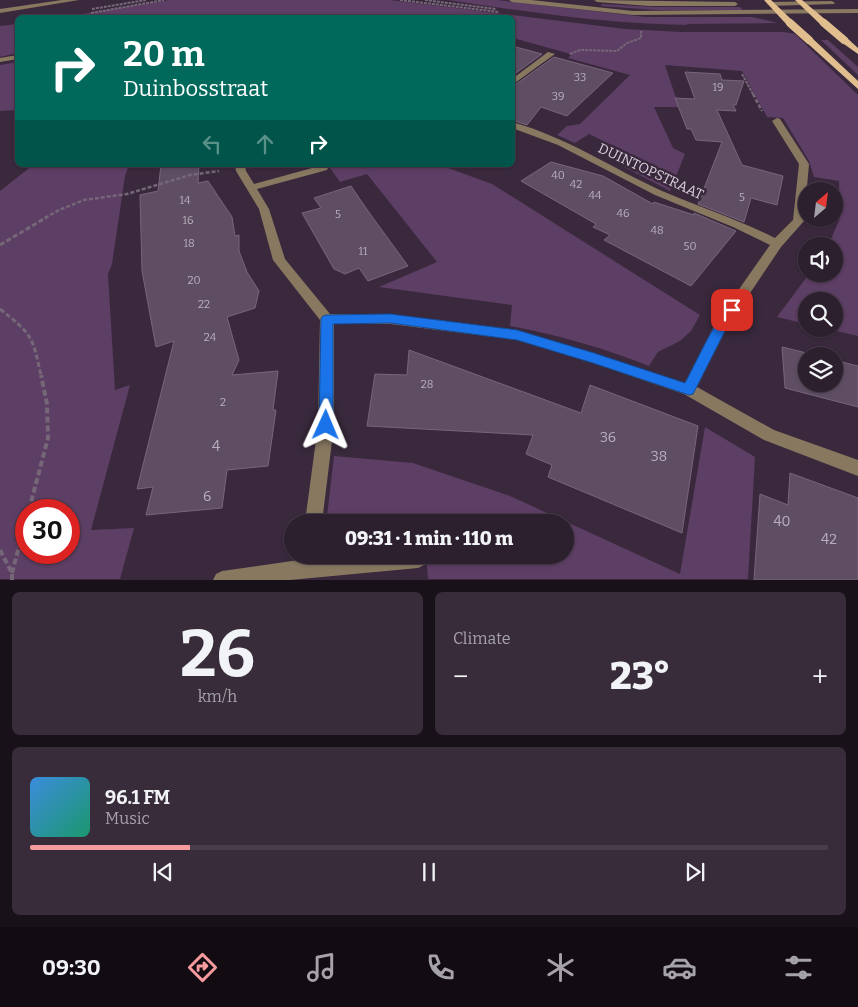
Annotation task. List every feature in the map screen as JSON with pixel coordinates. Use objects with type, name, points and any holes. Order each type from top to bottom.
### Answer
[{"type":"main road","points":[[800,2],[858,52]]},
{"type":"main road","points":[[766,3],[779,12],[858,86]]},
{"type":"street","points":[[0,4],[25,0]]},
{"type":"street","points":[[0,11],[76,0]]},
{"type":"street","points":[[512,0],[633,13],[858,11]]},
{"type":"street","points":[[598,0],[649,4],[745,4]]},
{"type":"street","points":[[766,3],[858,3]]},
{"type":"street","points":[[515,81],[551,54]]},
{"type":"street","points":[[0,60],[15,58]]},
{"type":"street","points":[[689,390],[721,326],[777,244],[798,221],[804,164],[777,121]]},
{"type":"street","name":"DUINTOPSTRAAT","points":[[515,126],[561,144],[660,192],[738,224],[777,244]]},
{"type":"street","points":[[241,167],[264,209],[279,260],[327,319],[326,425],[314,514]]},
{"type":"street","points":[[252,188],[323,168]]},
{"type":"street","points":[[327,319],[390,319],[517,335],[594,358],[689,390],[769,435],[858,468]]},
{"type":"street","points":[[222,580],[298,564]]},
{"type":"path","points":[[87,10],[146,0]]},
{"type":"path","points":[[90,13],[164,0]]},
{"type":"path","points":[[551,54],[564,58],[580,50],[617,51],[627,42],[641,38],[640,27]]},
{"type":"path","points":[[742,74],[765,117],[777,121]]},
{"type":"path","points":[[0,245],[59,210],[84,200],[127,194],[190,175],[234,167]]},
{"type":"path","points":[[0,309],[23,327],[34,343],[47,404],[48,438],[32,499]]},
{"type":"path","points":[[0,550],[12,574]]},
{"type":"path","points":[[12,580],[15,563]]},
{"type":"shaded area","points":[[169,0],[390,0],[512,15],[120,14],[76,15]]},
{"type":"shaded area","points":[[448,0],[497,0],[646,17],[752,17],[778,23],[687,25],[597,20]]},
{"type":"shaded area","points":[[602,4],[654,7],[740,7],[743,10],[657,10],[601,6]]},
{"type":"shaded area","points":[[515,15],[625,29],[681,32],[784,32],[795,34],[858,95],[858,336],[843,333],[843,292],[798,292],[798,322],[777,317],[803,282],[843,282],[843,237],[832,237],[836,228],[843,227],[843,182],[814,177],[809,161],[783,118],[767,117],[742,71],[665,65],[679,107],[654,107],[673,148],[685,154],[670,191],[624,167],[636,157],[589,134],[575,143],[557,135],[567,126],[580,124],[630,75],[568,58],[571,55],[515,39]]},
{"type":"shaded area","points":[[15,24],[15,53],[0,57],[0,26]]},
{"type":"shaded area","points":[[821,40],[828,40],[858,67],[858,75]]},
{"type":"shaded area","points":[[15,62],[15,110],[0,111],[0,65]]},
{"type":"shaded area","points":[[30,167],[128,167],[125,176],[112,264],[108,274],[115,390],[130,385],[91,530],[134,528],[120,579],[0,579],[0,191]]},
{"type":"shaded area","points":[[329,167],[445,167],[492,184],[700,315],[691,331],[680,341],[658,352],[649,366],[581,343],[510,326],[512,305],[379,287],[437,262],[367,174],[340,182]]},
{"type":"shaded area","points":[[705,427],[755,457],[748,579],[428,579],[427,564],[574,564],[574,525],[680,574]]},
{"type":"shaded area","points":[[334,456],[413,463],[510,496],[549,514],[327,514]]},
{"type":"building","points":[[515,47],[542,54],[515,74]]},
{"type":"building","points":[[554,57],[613,73],[567,116],[541,107],[527,125],[515,121],[515,85]]},
{"type":"building","points":[[685,72],[720,74],[722,80],[744,81],[736,105],[733,105],[736,111],[717,110],[742,165],[783,176],[777,205],[751,198],[744,222],[698,204],[722,142],[696,140],[691,129],[687,129],[675,98],[695,99]]},
{"type":"building","points":[[551,162],[603,176],[653,204],[654,202],[694,215],[694,213],[736,231],[691,286],[604,240],[610,235],[593,227],[596,224],[521,181]]},
{"type":"building","points":[[161,167],[199,167],[198,183],[208,181],[232,217],[235,236],[239,235],[239,251],[247,272],[259,291],[255,308],[227,317],[239,360],[232,375],[278,371],[273,410],[276,410],[268,466],[227,470],[222,508],[146,515],[153,487],[137,489],[174,341],[156,347],[142,271],[140,195],[158,191]]},
{"type":"building","points":[[351,186],[408,266],[368,281],[359,268],[345,274],[334,269],[302,213],[321,208],[314,198]]},
{"type":"building","points":[[782,347],[798,351],[798,391],[785,388]]},
{"type":"building","points":[[409,350],[581,413],[590,385],[698,426],[682,533],[548,477],[552,465],[526,454],[533,435],[367,426],[375,374],[407,375]]},
{"type":"building","points":[[843,362],[858,366],[858,407],[800,392],[843,392]]},
{"type":"building","points":[[790,473],[858,498],[858,580],[754,580],[760,494],[788,505]]},
{"type":"route","points":[[326,425],[327,319],[390,319],[517,335],[594,358],[689,390],[721,326],[732,310]]}]
